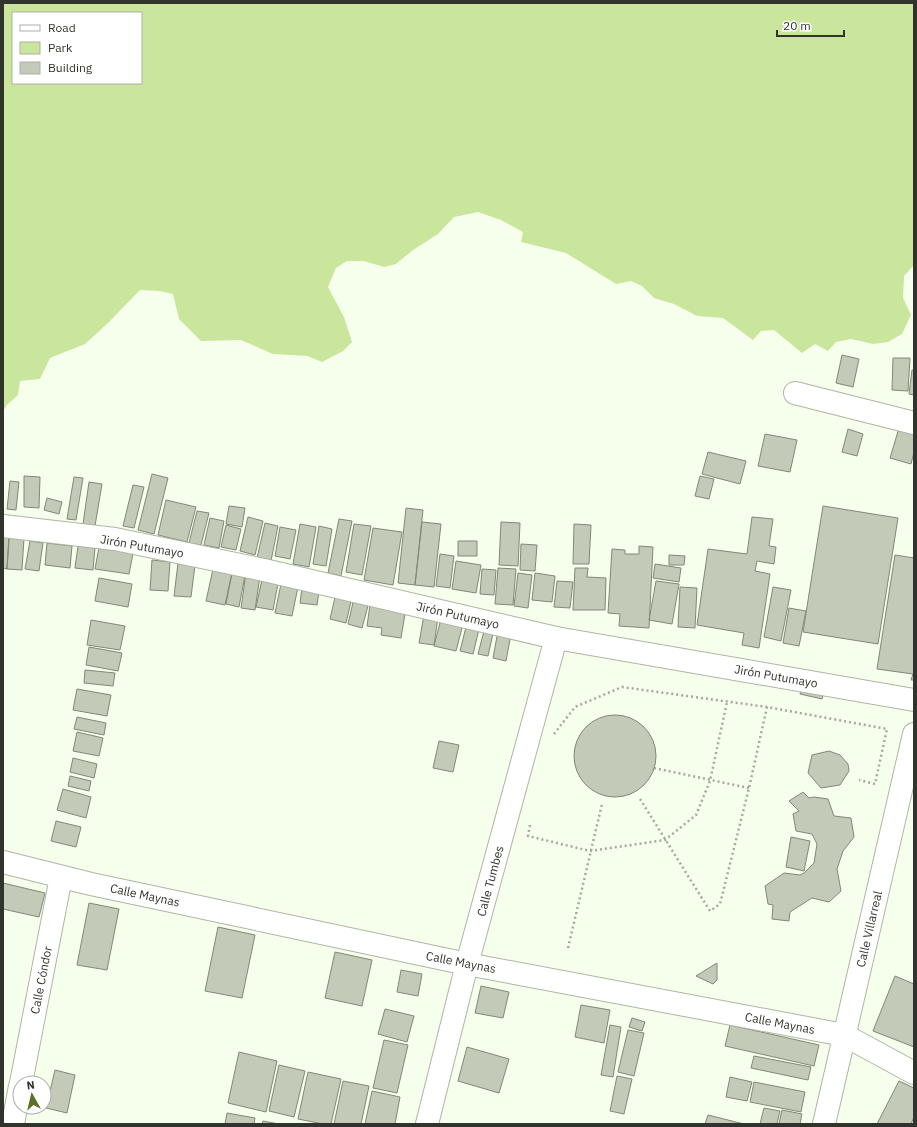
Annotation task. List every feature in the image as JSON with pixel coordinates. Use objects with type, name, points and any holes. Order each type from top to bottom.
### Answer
[{"type":"street","points":[[795,393],[914,423]]},
{"type":"street","name":"Jirón Putumayo","points":[[3,526],[116,540],[264,570],[556,638],[914,700]]},
{"type":"street","name":"Calle Tumbes","points":[[427,1124],[467,964],[556,638]]},
{"type":"street","name":"Calle Villarreal","points":[[824,1124],[914,734]]},
{"type":"street","name":"Calle Maynas","points":[[3,862],[61,877],[467,964],[844,1035],[914,1073]]},
{"type":"street","name":"Calle Cóndor","points":[[23,1075],[61,877]]},
{"type":"path","points":[[552,736],[575,707],[622,686],[767,707],[887,730],[875,784],[859,780]]},
{"type":"path","points":[[531,821],[528,836],[590,851],[665,840],[696,815],[710,781],[727,702]]},
{"type":"path","points":[[640,799],[710,911],[720,904],[749,788],[767,707]]},
{"type":"path","points":[[654,768],[749,788]]},
{"type":"path","points":[[568,948],[602,804]]},
{"type":"green space","points":[[3,3],[914,3],[914,265],[904,276],[903,298],[911,315],[902,334],[888,342],[873,344],[851,339],[836,342],[828,351],[815,344],[802,353],[774,330],[761,331],[753,340],[723,318],[697,316],[674,304],[654,298],[642,286],[631,281],[616,284],[566,253],[521,242],[523,232],[501,220],[478,212],[454,217],[438,234],[413,250],[396,264],[384,267],[364,261],[347,261],[336,268],[328,287],[344,317],[352,342],[343,351],[322,362],[307,356],[273,354],[241,340],[201,341],[179,319],[173,294],[160,291],[140,290],[85,344],[50,358],[40,379],[20,381],[18,395],[3,411]]},
{"type":"building","points":[[842,355],[859,359],[853,387],[836,383]]},
{"type":"building","points":[[893,358],[910,358],[908,391],[892,390]]},
{"type":"building","points":[[912,370],[914,370],[914,395],[909,394]]},
{"type":"building","points":[[899,428],[914,433],[914,452],[911,464],[890,458]]},
{"type":"building","points":[[848,429],[863,434],[857,456],[842,452]]},
{"type":"building","points":[[765,434],[797,440],[790,472],[758,466]]},
{"type":"building","points":[[708,452],[746,461],[740,484],[702,474]]},
{"type":"building","points":[[152,474],[168,478],[154,534],[138,530]]},
{"type":"building","points":[[24,476],[40,477],[39,508],[24,507]]},
{"type":"building","points":[[700,476],[714,479],[709,499],[695,496]]},
{"type":"building","points":[[74,477],[83,478],[76,520],[67,519]]},
{"type":"building","points":[[10,481],[19,482],[16,510],[7,509]]},
{"type":"building","points":[[89,482],[102,484],[95,526],[83,524]]},
{"type":"building","points":[[133,485],[144,487],[134,528],[123,526]]},
{"type":"building","points":[[47,498],[62,502],[59,514],[44,510]]},
{"type":"building","points":[[166,500],[196,507],[187,542],[158,535]]},
{"type":"building","points":[[229,506],[245,508],[242,527],[226,524]]},
{"type":"building","points":[[823,506],[898,518],[878,644],[803,632]]},
{"type":"building","points":[[406,508],[423,510],[415,585],[398,583]]},
{"type":"building","points":[[197,511],[209,513],[201,545],[189,543]]},
{"type":"building","points":[[248,517],[263,521],[255,555],[240,551]]},
{"type":"building","points":[[752,517],[773,519],[769,546],[776,547],[774,564],[757,561],[755,571],[770,574],[759,648],[742,645],[744,633],[697,625],[708,549],[747,554]]},
{"type":"building","points":[[210,518],[224,521],[219,548],[204,545]]},
{"type":"building","points":[[339,519],[352,521],[341,576],[328,573]]},
{"type":"building","points":[[422,522],[441,524],[434,587],[415,585]]},
{"type":"building","points":[[501,522],[520,523],[518,566],[499,565]]},
{"type":"building","points":[[265,523],[278,526],[271,561],[257,558]]},
{"type":"building","points":[[300,524],[316,527],[309,567],[293,564]]},
{"type":"building","points":[[354,524],[371,526],[362,575],[346,572]]},
{"type":"building","points":[[574,524],[591,525],[589,564],[573,564]]},
{"type":"building","points":[[226,525],[241,529],[236,550],[221,547]]},
{"type":"building","points":[[319,526],[332,529],[326,566],[313,564]]},
{"type":"building","points":[[280,527],[296,530],[290,559],[275,556]]},
{"type":"building","points":[[373,528],[402,532],[393,585],[364,580]]},
{"type":"building","points":[[3,537],[9,537],[7,569],[3,568]]},
{"type":"building","points":[[9,537],[24,538],[22,570],[7,569]]},
{"type":"building","points":[[30,541],[43,543],[39,571],[25,569]]},
{"type":"building","points":[[458,541],[477,541],[477,556],[458,556]]},
{"type":"building","points":[[47,543],[72,546],[70,568],[45,565]]},
{"type":"building","points":[[521,544],[537,545],[535,571],[520,570]]},
{"type":"building","points":[[78,546],[95,548],[93,570],[75,568]]},
{"type":"building","points":[[639,546],[653,547],[649,628],[619,626],[620,614],[608,613],[612,549],[625,550],[625,554],[639,554]]},
{"type":"building","points":[[99,547],[133,553],[129,574],[95,569]]},
{"type":"building","points":[[440,554],[454,556],[450,588],[436,586]]},
{"type":"building","points":[[669,555],[685,556],[684,565],[669,565]]},
{"type":"building","points":[[895,555],[914,558],[914,680],[911,680],[913,674],[877,669]]},
{"type":"building","points":[[152,560],[170,562],[168,591],[150,590]]},
{"type":"building","points":[[456,561],[481,565],[476,593],[452,589]]},
{"type":"building","points":[[178,563],[195,565],[191,597],[174,596]]},
{"type":"building","points":[[655,564],[681,568],[679,582],[653,578]]},
{"type":"building","points":[[498,568],[516,569],[513,605],[495,604]]},
{"type":"building","points":[[575,568],[588,568],[587,577],[606,578],[605,610],[573,610]]},
{"type":"building","points":[[213,569],[232,573],[225,605],[206,601]]},
{"type":"building","points":[[482,569],[496,570],[494,595],[480,594]]},
{"type":"building","points":[[232,573],[245,575],[239,607],[226,604]]},
{"type":"building","points":[[246,573],[260,576],[255,610],[241,608]]},
{"type":"building","points":[[518,573],[532,575],[528,608],[514,606]]},
{"type":"building","points":[[535,573],[555,576],[552,602],[532,600]]},
{"type":"building","points":[[263,575],[279,578],[273,610],[256,607]]},
{"type":"building","points":[[99,578],[132,584],[128,607],[95,601]]},
{"type":"building","points":[[282,579],[299,582],[292,616],[275,613]]},
{"type":"building","points":[[557,581],[573,582],[570,608],[554,607]]},
{"type":"building","points":[[656,581],[679,584],[672,624],[649,620]]},
{"type":"building","points":[[680,587],[697,588],[695,628],[678,627]]},
{"type":"building","points":[[773,587],[791,590],[781,641],[764,637]]},
{"type":"building","points":[[302,588],[319,591],[317,605],[300,603]]},
{"type":"building","points":[[336,593],[352,597],[346,623],[330,619]]},
{"type":"building","points":[[354,598],[369,602],[362,628],[348,624]]},
{"type":"building","points":[[370,605],[406,608],[401,638],[381,635],[382,628],[367,626]]},
{"type":"building","points":[[789,608],[806,611],[799,646],[783,643]]},
{"type":"building","points":[[424,615],[438,617],[434,645],[419,643]]},
{"type":"building","points":[[441,619],[463,624],[456,651],[434,646]]},
{"type":"building","points":[[91,620],[125,626],[120,650],[87,645]]},
{"type":"building","points":[[467,623],[480,625],[473,654],[460,651]]},
{"type":"building","points":[[485,627],[494,629],[488,656],[478,654]]},
{"type":"building","points":[[498,631],[511,634],[506,661],[493,658]]},
{"type":"building","points":[[89,647],[122,653],[118,671],[86,665]]},
{"type":"building","points":[[85,670],[115,673],[113,686],[84,683]]},
{"type":"building","points":[[803,683],[825,688],[822,699],[800,694]]},
{"type":"building","points":[[77,689],[111,695],[107,716],[73,710]]},
{"type":"building","points":[[615,715],[631,718],[644,727],[653,740],[656,756],[653,772],[644,785],[631,794],[615,797],[599,794],[586,785],[577,772],[574,756],[577,740],[586,727],[599,718]]},
{"type":"building","points":[[77,717],[106,723],[104,735],[74,729]]},
{"type":"building","points":[[77,732],[103,738],[99,756],[73,751]]},
{"type":"building","points":[[439,741],[459,745],[453,772],[433,768]]},
{"type":"building","points":[[829,751],[840,755],[848,764],[849,771],[840,785],[821,788],[808,773],[812,755]]},
{"type":"building","points":[[73,758],[97,764],[94,778],[70,772]]},
{"type":"building","points":[[70,776],[91,781],[89,791],[68,786]]},
{"type":"building","points":[[63,789],[91,797],[86,818],[57,810]]},
{"type":"building","points":[[803,792],[809,798],[814,797],[828,799],[834,816],[851,818],[854,837],[843,851],[837,869],[841,891],[829,902],[812,898],[790,912],[789,921],[772,919],[773,905],[768,904],[765,886],[784,873],[800,875],[814,863],[817,844],[812,834],[796,831],[793,814],[799,811],[789,801]]},
{"type":"building","points":[[56,821],[81,827],[76,847],[51,841]]},
{"type":"building","points":[[791,837],[810,841],[804,871],[786,867]]},
{"type":"building","points":[[3,883],[45,893],[39,917],[3,909]]},
{"type":"building","points":[[89,903],[119,909],[107,970],[77,965]]},
{"type":"building","points":[[218,927],[255,935],[242,998],[205,991]]},
{"type":"building","points":[[335,952],[372,960],[362,1006],[325,998]]},
{"type":"building","points":[[717,963],[717,980],[713,984],[696,976]]},
{"type":"building","points":[[401,970],[422,974],[418,996],[397,992]]},
{"type":"building","points":[[895,976],[914,984],[914,1047],[873,1031]]},
{"type":"building","points":[[481,986],[509,992],[503,1018],[475,1013]]},
{"type":"building","points":[[581,1005],[610,1010],[604,1043],[575,1037]]},
{"type":"building","points":[[385,1009],[414,1016],[407,1042],[378,1034]]},
{"type":"building","points":[[632,1018],[645,1022],[642,1031],[629,1027]]},
{"type":"building","points":[[610,1025],[621,1027],[613,1077],[601,1075]]},
{"type":"building","points":[[730,1025],[819,1045],[814,1066],[725,1046]]},
{"type":"building","points":[[628,1030],[644,1033],[634,1076],[618,1072]]},
{"type":"building","points":[[384,1040],[408,1045],[397,1093],[373,1088]]},
{"type":"building","points":[[467,1047],[509,1059],[499,1093],[458,1081]]},
{"type":"building","points":[[239,1052],[277,1061],[266,1112],[228,1103]]},
{"type":"building","points":[[754,1056],[811,1067],[808,1080],[751,1068]]},
{"type":"building","points":[[279,1065],[305,1071],[294,1117],[269,1111]]},
{"type":"building","points":[[55,1070],[75,1075],[67,1113],[52,1109],[52,1083]]},
{"type":"building","points":[[308,1072],[341,1079],[331,1124],[298,1119]]},
{"type":"building","points":[[617,1076],[632,1079],[624,1114],[610,1111]]},
{"type":"building","points":[[730,1077],[752,1082],[747,1101],[726,1097]]},
{"type":"building","points":[[343,1081],[369,1086],[361,1124],[334,1124]]},
{"type":"building","points":[[899,1081],[914,1088],[914,1117],[911,1124],[877,1124]]},
{"type":"building","points":[[754,1082],[805,1092],[801,1112],[750,1102]]},
{"type":"building","points":[[372,1091],[400,1097],[395,1124],[365,1124]]},
{"type":"building","points":[[764,1108],[780,1111],[777,1124],[760,1124]]},
{"type":"building","points":[[782,1110],[802,1114],[800,1124],[779,1124]]},
{"type":"building","points":[[227,1113],[255,1118],[254,1124],[225,1124]]},
{"type":"building","points":[[708,1115],[744,1124],[705,1124]]},
{"type":"building","points":[[263,1121],[279,1124],[262,1124]]}]
